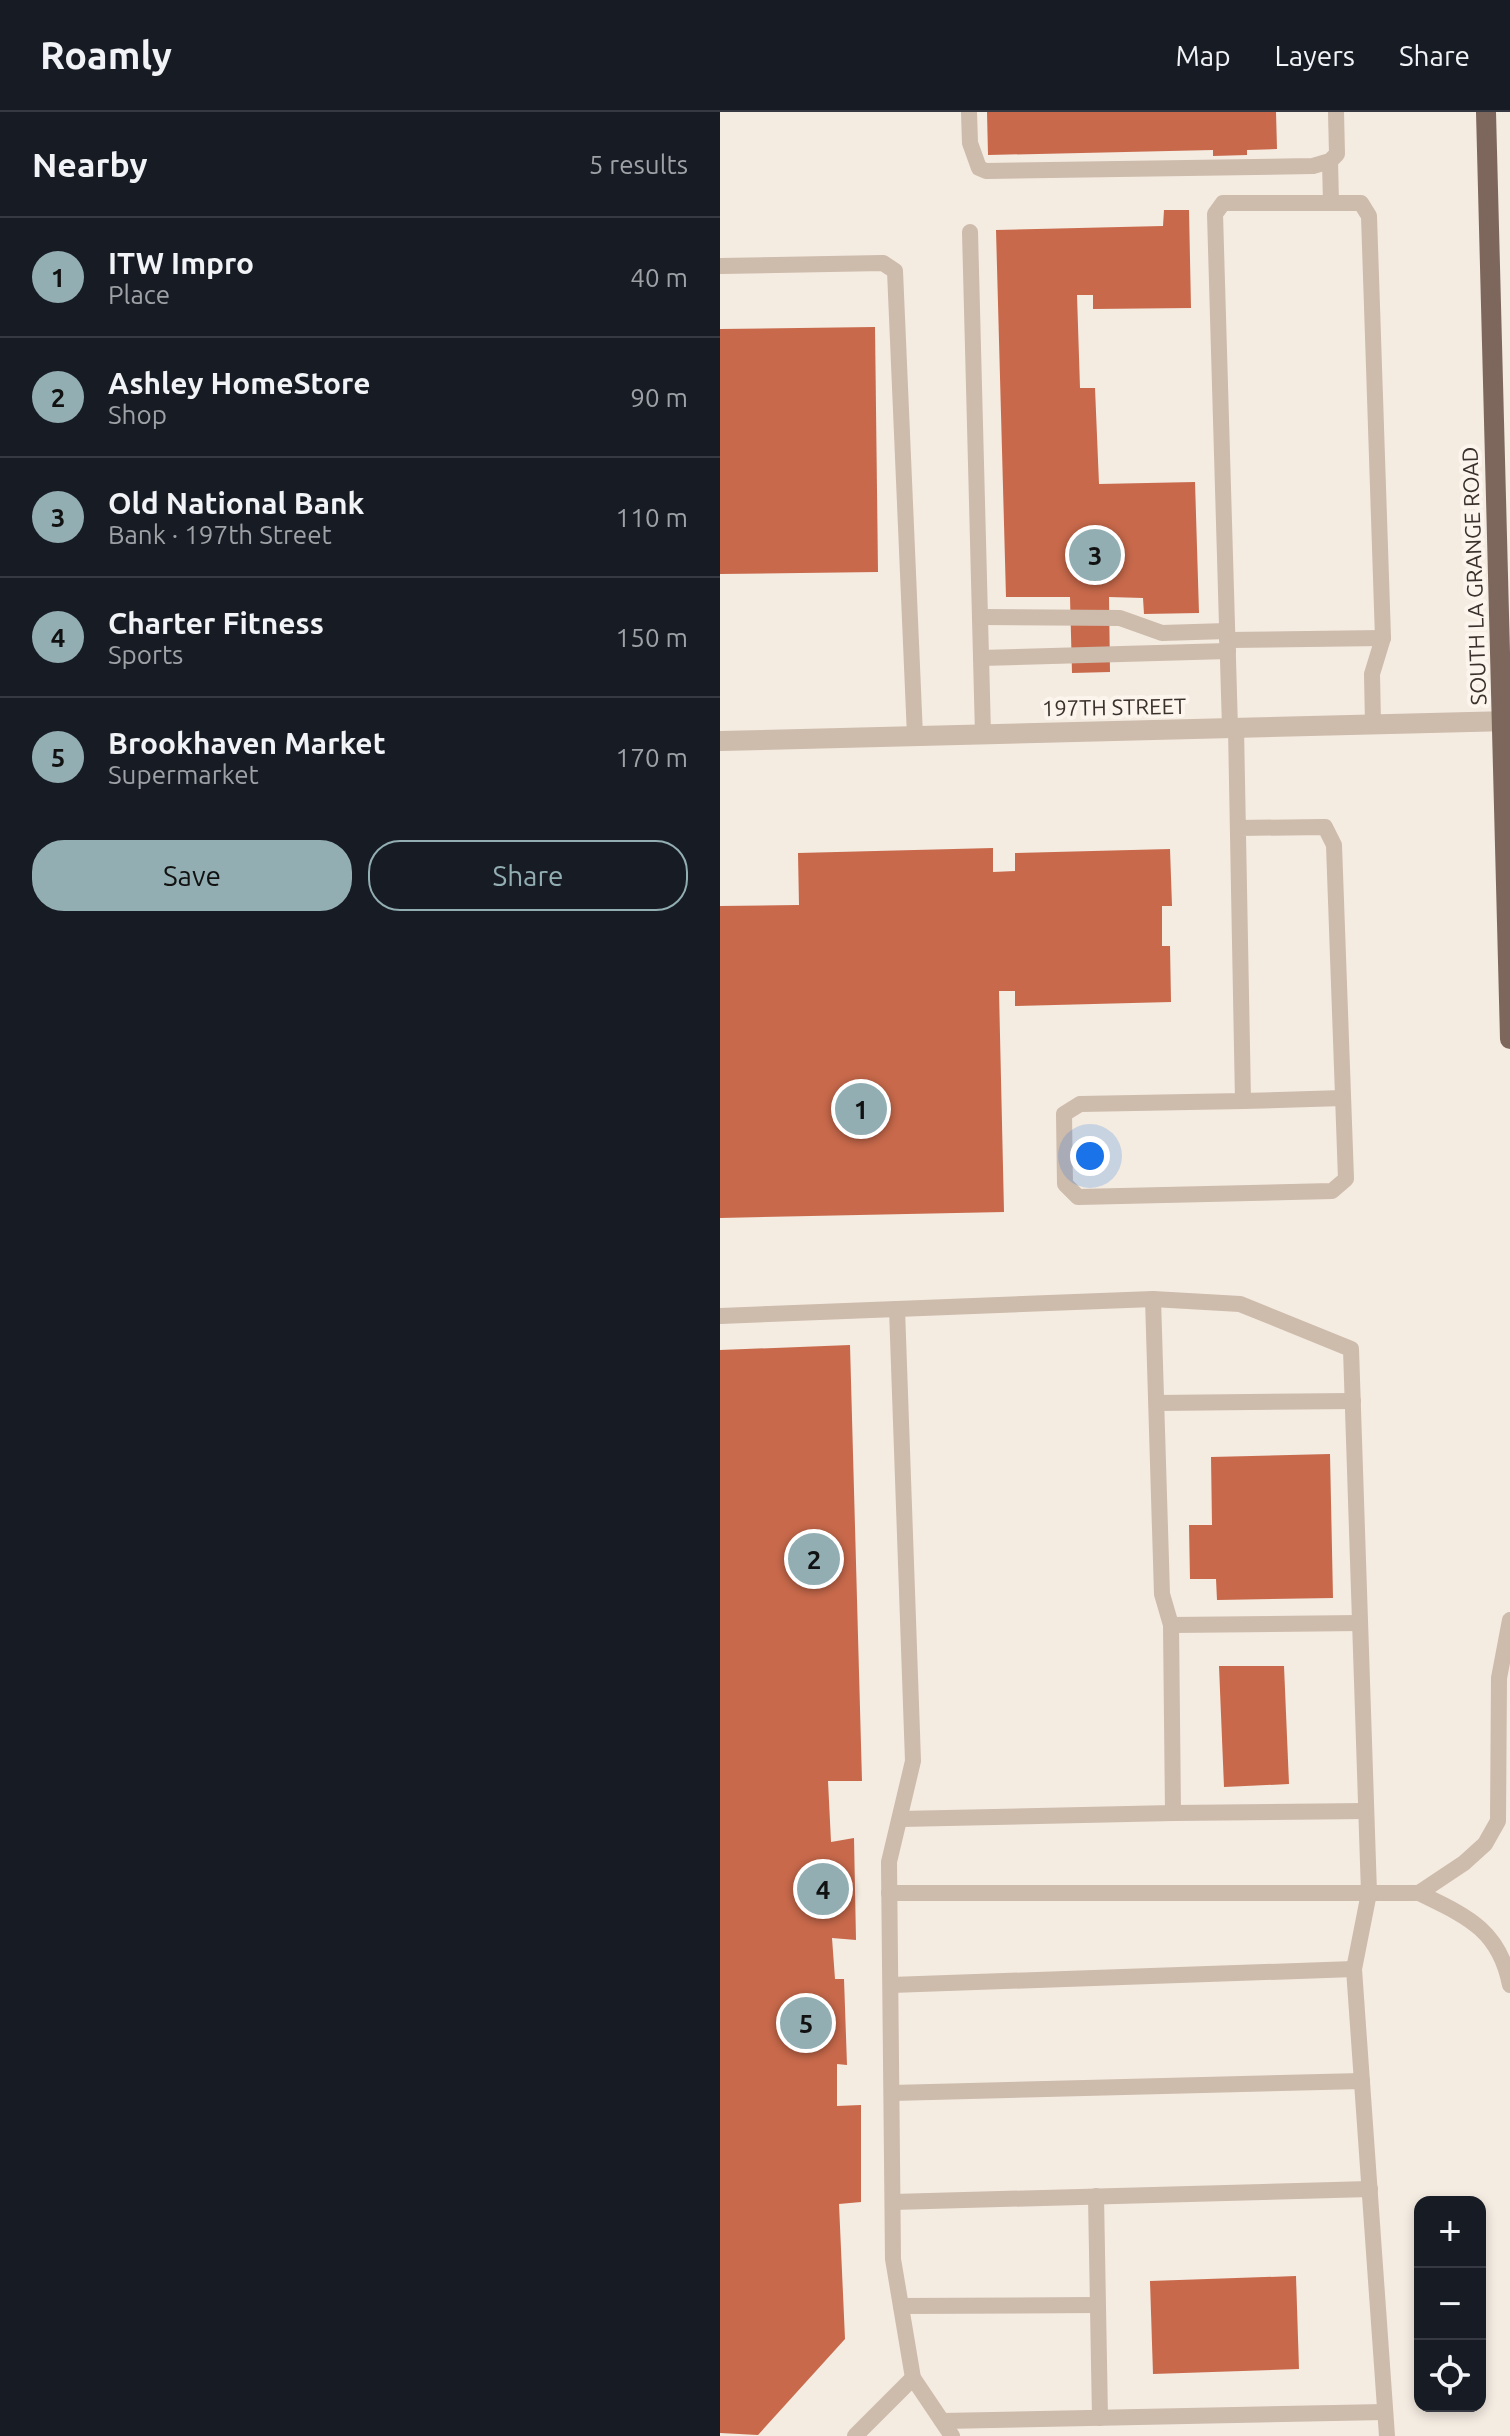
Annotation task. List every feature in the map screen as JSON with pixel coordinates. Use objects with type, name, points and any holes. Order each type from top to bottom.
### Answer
[{"type":"main road","name":"SOUTH LA GRANGE ROAD","points":[[1486,112],[1506,721],[1510,1039]]},
{"type":"street","name":"197TH STREET","points":[[720,741],[1506,721]]},
{"type":"lane","points":[[969,112],[970,143],[979,168],[986,171],[1313,166],[1330,161],[1337,154],[1336,112]]},
{"type":"lane","points":[[1330,161],[1331,203]]},
{"type":"lane","points":[[1243,1101],[1238,828],[1228,641],[1215,214],[1223,203],[1361,203],[1369,216],[1383,638],[1372,674],[1373,724]]},
{"type":"lane","points":[[970,232],[983,734]]},
{"type":"lane","points":[[720,266],[883,263],[895,271],[915,736]]},
{"type":"lane","points":[[980,617],[1120,618],[1162,633],[1228,641]]},
{"type":"lane","points":[[981,658],[1228,641],[1383,638]]},
{"type":"lane","points":[[1238,828],[1325,827],[1334,845],[1346,1179],[1332,1191],[1078,1197],[1065,1184],[1064,1114],[1080,1104],[1343,1098]]},
{"type":"lane","points":[[1153,1299],[1162,1594],[1171,1625],[1173,1813]]},
{"type":"lane","points":[[720,1316],[1153,1299],[1240,1304],[1351,1349],[1369,1893],[1354,1969],[1387,2436]]},
{"type":"lane","points":[[897,1309],[913,1761],[889,1862],[893,2259],[913,2378],[952,2436]]},
{"type":"lane","points":[[1157,1403],[1353,1401]]},
{"type":"lane","points":[[1419,1893],[1464,1863],[1485,1844],[1498,1821],[1499,1678],[1510,1620]]},
{"type":"lane","points":[[1171,1625],[1360,1623]]},
{"type":"lane","points":[[900,1819],[1366,1811]]},
{"type":"lane","points":[[889,1893],[1419,1893],[1460,1913],[1489,1934],[1506,1963],[1510,1985]]},
{"type":"lane","points":[[891,1985],[1354,1969]]},
{"type":"lane","points":[[892,2093],[1362,2081]]},
{"type":"lane","points":[[893,2202],[1370,2189]]},
{"type":"lane","points":[[1096,2196],[1100,2418]]},
{"type":"lane","points":[[901,2306],[1097,2305]]},
{"type":"lane","points":[[855,2436],[913,2378]]},
{"type":"lane","points":[[942,2421],[1385,2412]]},
{"type":"building","points":[[987,112],[1276,112],[1277,149],[1247,150],[1247,155],[1213,156],[1213,150],[988,155]]},
{"type":"building","points":[[1164,210],[1189,210],[1191,308],[1093,309],[1093,295],[1077,295],[1080,388],[1095,388],[1099,484],[1195,482],[1199,613],[1144,614],[1143,598],[1109,597],[1110,672],[1072,673],[1070,597],[1006,597],[996,230],[1163,226]]},
{"type":"building","points":[[875,327],[878,572],[720,574],[720,329]]},
{"type":"building","points":[[993,848],[993,872],[1015,871],[1015,853],[1170,849],[1172,906],[1162,906],[1162,946],[1170,946],[1171,1002],[1015,1006],[1015,991],[999,991],[1004,1212],[720,1218],[720,906],[799,905],[798,853]]},
{"type":"building","points":[[850,1345],[862,1781],[828,1781],[831,1842],[854,1838],[856,1940],[832,1938],[835,1979],[844,1979],[847,2065],[837,2064],[837,2106],[861,2105],[861,2202],[839,2204],[845,2339],[758,2435],[720,2433],[720,1350]]},
{"type":"building","points":[[1330,1454],[1333,1598],[1217,1600],[1216,1579],[1190,1579],[1189,1525],[1212,1525],[1211,1457]]},
{"type":"building","points":[[1219,1666],[1284,1666],[1289,1784],[1224,1787]]},
{"type":"building","points":[[1296,2276],[1299,2369],[1153,2374],[1150,2281]]},
{"type":"place","name":"Old National Bank","points":[[1095,555]]},
{"type":"place","name":"ITW Impro","points":[[861,1109]]},
{"type":"place","name":"Ashley HomeStore","points":[[814,1559]]},
{"type":"place","name":"Charter Fitness","points":[[823,1889]]},
{"type":"place","name":"Brookhaven Market","points":[[806,2023]]}]
